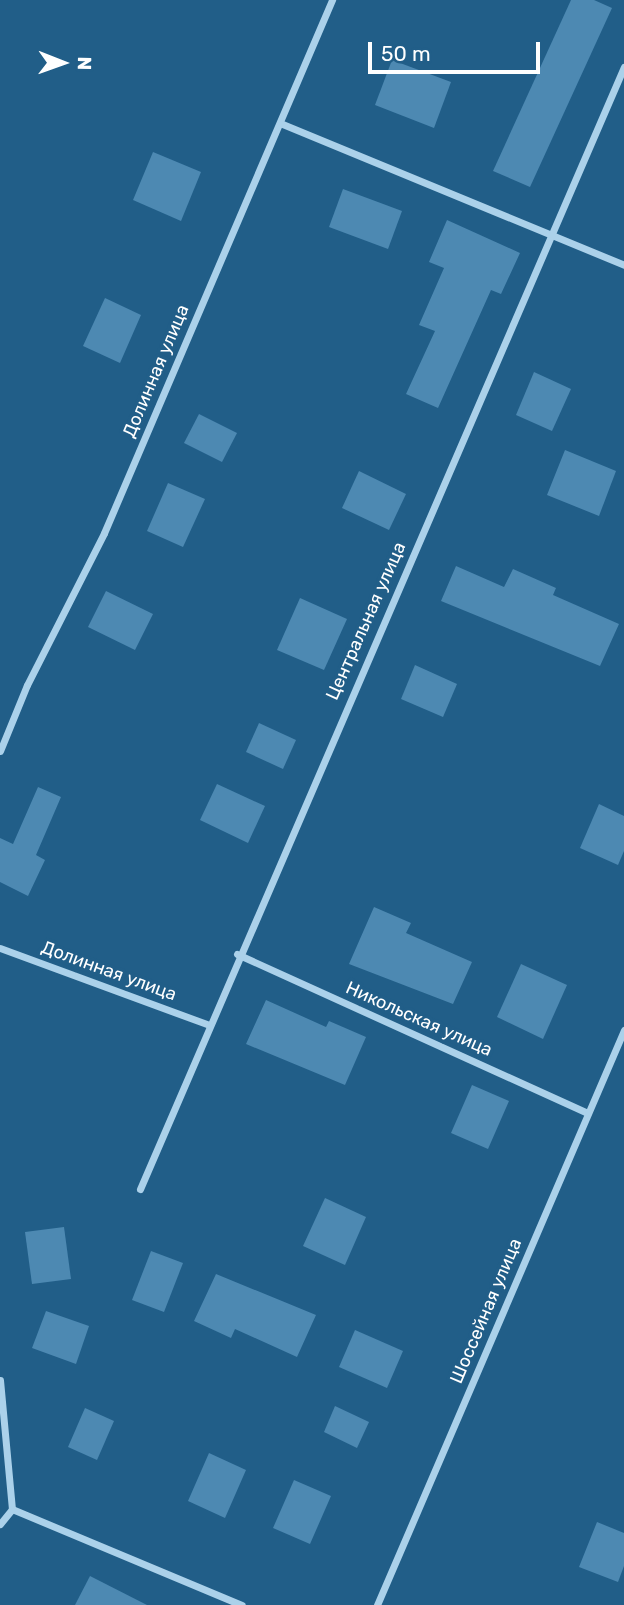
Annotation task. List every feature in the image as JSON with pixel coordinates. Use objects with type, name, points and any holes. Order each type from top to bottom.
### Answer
[{"type":"street","name":"Долинная улица","points":[[0,751],[27,685],[104,533],[331,0]]},
{"type":"street","name":"Центральная улица","points":[[140,1189],[237,954],[624,67]]},
{"type":"street","points":[[280,123],[552,233],[624,265]]},
{"type":"street","name":"Долинная улица","points":[[0,948],[207,1024]]},
{"type":"street","name":"Никольская улица","points":[[237,954],[588,1113]]},
{"type":"street","name":"Шоссейная улица","points":[[377,1605],[624,1030]]},
{"type":"street","points":[[0,1380],[12,1508],[0,1524]]},
{"type":"street","points":[[12,1508],[242,1605]]},
{"type":"building","points":[[571,0],[594,0],[612,8],[530,187],[493,171]]},
{"type":"building","points":[[392,60],[451,82],[434,128],[375,105]]},
{"type":"building","points":[[153,152],[201,172],[181,221],[133,200]]},
{"type":"building","points":[[343,189],[402,211],[388,249],[329,227]]},
{"type":"building","points":[[447,220],[520,253],[501,294],[491,290],[438,408],[406,394],[435,331],[419,325],[444,268],[429,262]]},
{"type":"building","points":[[105,298],[141,315],[120,363],[83,346]]},
{"type":"building","points":[[534,372],[571,389],[552,431],[516,415]]},
{"type":"building","points":[[199,414],[237,433],[222,462],[184,443]]},
{"type":"building","points":[[565,450],[616,471],[599,516],[547,495]]},
{"type":"building","points":[[359,471],[406,494],[389,530],[342,508]]},
{"type":"building","points":[[168,483],[205,499],[183,547],[147,531]]},
{"type":"building","points":[[456,566],[504,587],[513,569],[556,588],[553,595],[619,624],[600,666],[441,601]]},
{"type":"building","points":[[106,591],[153,614],[135,650],[88,627]]},
{"type":"building","points":[[300,598],[347,619],[324,670],[277,650]]},
{"type":"building","points":[[415,665],[457,684],[443,717],[401,699]]},
{"type":"building","points":[[259,723],[296,740],[283,769],[246,752]]},
{"type":"building","points":[[217,784],[265,806],[248,843],[200,820]]},
{"type":"building","points":[[38,787],[61,797],[36,855],[45,860],[28,896],[0,882],[0,838],[13,844]]},
{"type":"building","points":[[599,804],[624,816],[624,851],[618,865],[580,848]]},
{"type":"building","points":[[374,907],[411,923],[406,933],[472,962],[453,1004],[349,964]]},
{"type":"building","points":[[521,964],[567,985],[543,1039],[497,1017]]},
{"type":"building","points":[[266,1000],[326,1027],[329,1021],[366,1037],[345,1085],[246,1044]]},
{"type":"building","points":[[472,1085],[509,1101],[488,1149],[451,1133]]},
{"type":"building","points":[[325,1198],[366,1217],[345,1265],[303,1246]]},
{"type":"building","points":[[64,1227],[71,1279],[32,1284],[25,1232]]},
{"type":"building","points":[[151,1251],[183,1263],[164,1312],[132,1300]]},
{"type":"building","points":[[216,1274],[316,1315],[297,1357],[235,1329],[231,1338],[194,1321]]},
{"type":"building","points":[[46,1311],[89,1326],[76,1364],[32,1348]]},
{"type":"building","points":[[355,1330],[403,1351],[387,1388],[339,1367]]},
{"type":"building","points":[[335,1406],[369,1422],[357,1448],[324,1432]]},
{"type":"building","points":[[85,1408],[114,1421],[97,1460],[68,1447]]},
{"type":"building","points":[[209,1453],[246,1470],[225,1518],[188,1501]]},
{"type":"building","points":[[294,1480],[331,1496],[310,1544],[273,1528]]},
{"type":"building","points":[[597,1522],[624,1533],[624,1566],[618,1582],[579,1567]]},
{"type":"building","points":[[90,1576],[147,1605],[75,1605]]}]
